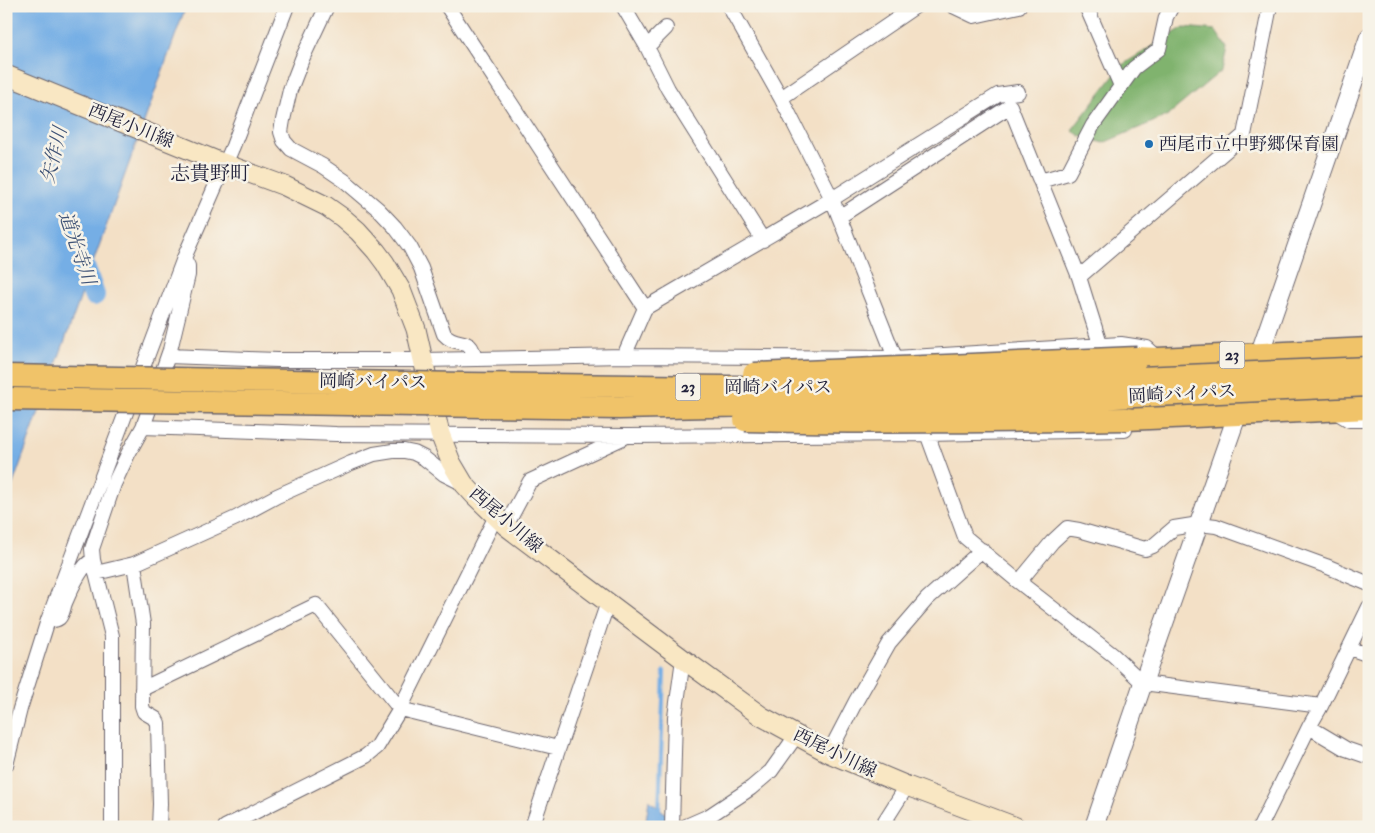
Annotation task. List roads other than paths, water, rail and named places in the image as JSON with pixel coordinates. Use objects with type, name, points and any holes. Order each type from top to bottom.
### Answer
[{"type":"highway","name":"23","points":[[666,387],[682,378],[804,370],[1369,349]]},
{"type":"highway","name":"岡崎バイパス","points":[[6,376],[666,387],[846,387],[1094,380],[1369,368]]},
{"type":"highway","name":"岡崎バイパス","points":[[6,399],[619,408],[1093,398],[1369,385]]},
{"type":"highway","name":"23","points":[[619,408],[631,417],[817,422],[1127,419],[1350,409]]},
{"type":"main road","name":"西尾小川線","points":[[6,75],[221,163],[285,186],[326,206],[358,231],[385,263],[401,290],[416,329],[440,434],[451,462],[464,484],[501,521],[761,716],[830,753],[907,786],[1016,827]]},
{"type":"street","points":[[6,765],[20,708],[48,620],[184,258],[221,163],[233,146],[287,6]]},
{"type":"street","points":[[275,37],[294,6]]},
{"type":"street","points":[[326,6],[290,90],[281,132],[284,141],[291,149],[323,166],[345,181],[378,209],[395,227],[410,247],[421,268],[444,334],[450,339],[471,346],[474,359]]},
{"type":"street","points":[[447,6],[645,308]]},
{"type":"street","points":[[623,6],[647,47],[668,89],[763,240]]},
{"type":"street","points":[[729,6],[781,98],[832,199],[927,434],[965,537],[1019,582],[1114,655],[1143,682],[1321,706]]},
{"type":"street","points":[[781,98],[900,11],[916,6]]},
{"type":"street","points":[[953,6],[974,11],[1012,7]]},
{"type":"street","points":[[1086,6],[1121,86]]},
{"type":"street","points":[[1040,181],[1068,173],[1093,125],[1134,68],[1159,49],[1166,17],[1172,6]]},
{"type":"street","points":[[1079,277],[1244,135],[1270,6]]},
{"type":"street","points":[[647,47],[666,28]]},
{"type":"street","points":[[1094,827],[1369,37]]},
{"type":"street","points":[[624,356],[645,308],[832,199],[998,95],[1018,92]]},
{"type":"street","points":[[839,217],[1010,106],[1079,277],[1100,344]]},
{"type":"street","points":[[112,827],[112,636],[92,549],[114,484],[143,427],[168,356],[188,275],[188,266],[184,258]]},
{"type":"street","points":[[1306,351],[1325,342],[1369,340]]},
{"type":"street","points":[[168,356],[278,360],[423,360],[624,356],[895,358],[1120,344],[1147,348],[1148,358]]},
{"type":"street","points":[[1350,409],[1349,420],[1369,420]]},
{"type":"street","points":[[143,427],[336,434],[628,436],[927,434],[1131,430],[1171,424],[1190,416]]},
{"type":"street","points":[[225,827],[366,756],[376,747],[400,709],[501,521],[530,481],[628,436]]},
{"type":"street","points":[[48,620],[55,620],[61,616],[65,603],[83,568],[89,562],[95,567],[134,564],[236,518],[277,496],[374,454],[393,452],[414,453],[424,458],[444,474],[464,484]]},
{"type":"street","points":[[1019,582],[1052,542],[1067,528],[1145,549],[1154,546],[1174,528],[1199,524],[1216,526],[1326,566],[1369,584]]},
{"type":"street","points":[[830,753],[856,700],[890,643],[927,599],[982,550]]},
{"type":"street","points":[[134,564],[143,624],[142,706],[144,712],[156,719],[158,723],[159,827]]},
{"type":"street","points":[[532,827],[608,602]]},
{"type":"street","points":[[142,689],[316,605],[400,709],[558,748]]},
{"type":"street","points":[[1260,827],[1369,607]]},
{"type":"street","points":[[1349,648],[1369,655]]},
{"type":"street","points":[[672,827],[675,717],[683,659]]},
{"type":"street","points":[[1309,727],[1346,749],[1369,757]]},
{"type":"street","points":[[684,827],[709,816],[751,788],[772,771],[796,736]]},
{"type":"street","points":[[881,827],[907,786]]},
{"type":"water","name":"矢作川","points":[[6,6],[186,6],[6,503]]},
{"type":"water","points":[[649,800],[669,816],[667,827],[645,827]]},
{"type":"waterway","name":"道光寺川","points":[[78,250],[94,295]]},
{"type":"waterway","points":[[659,813],[664,671]]},
{"type":"place","name":"西尾市立中野郷保育園","points":[[1149,144]]},
{"type":"district","name":"志貴野町","points":[[210,173]]}]
